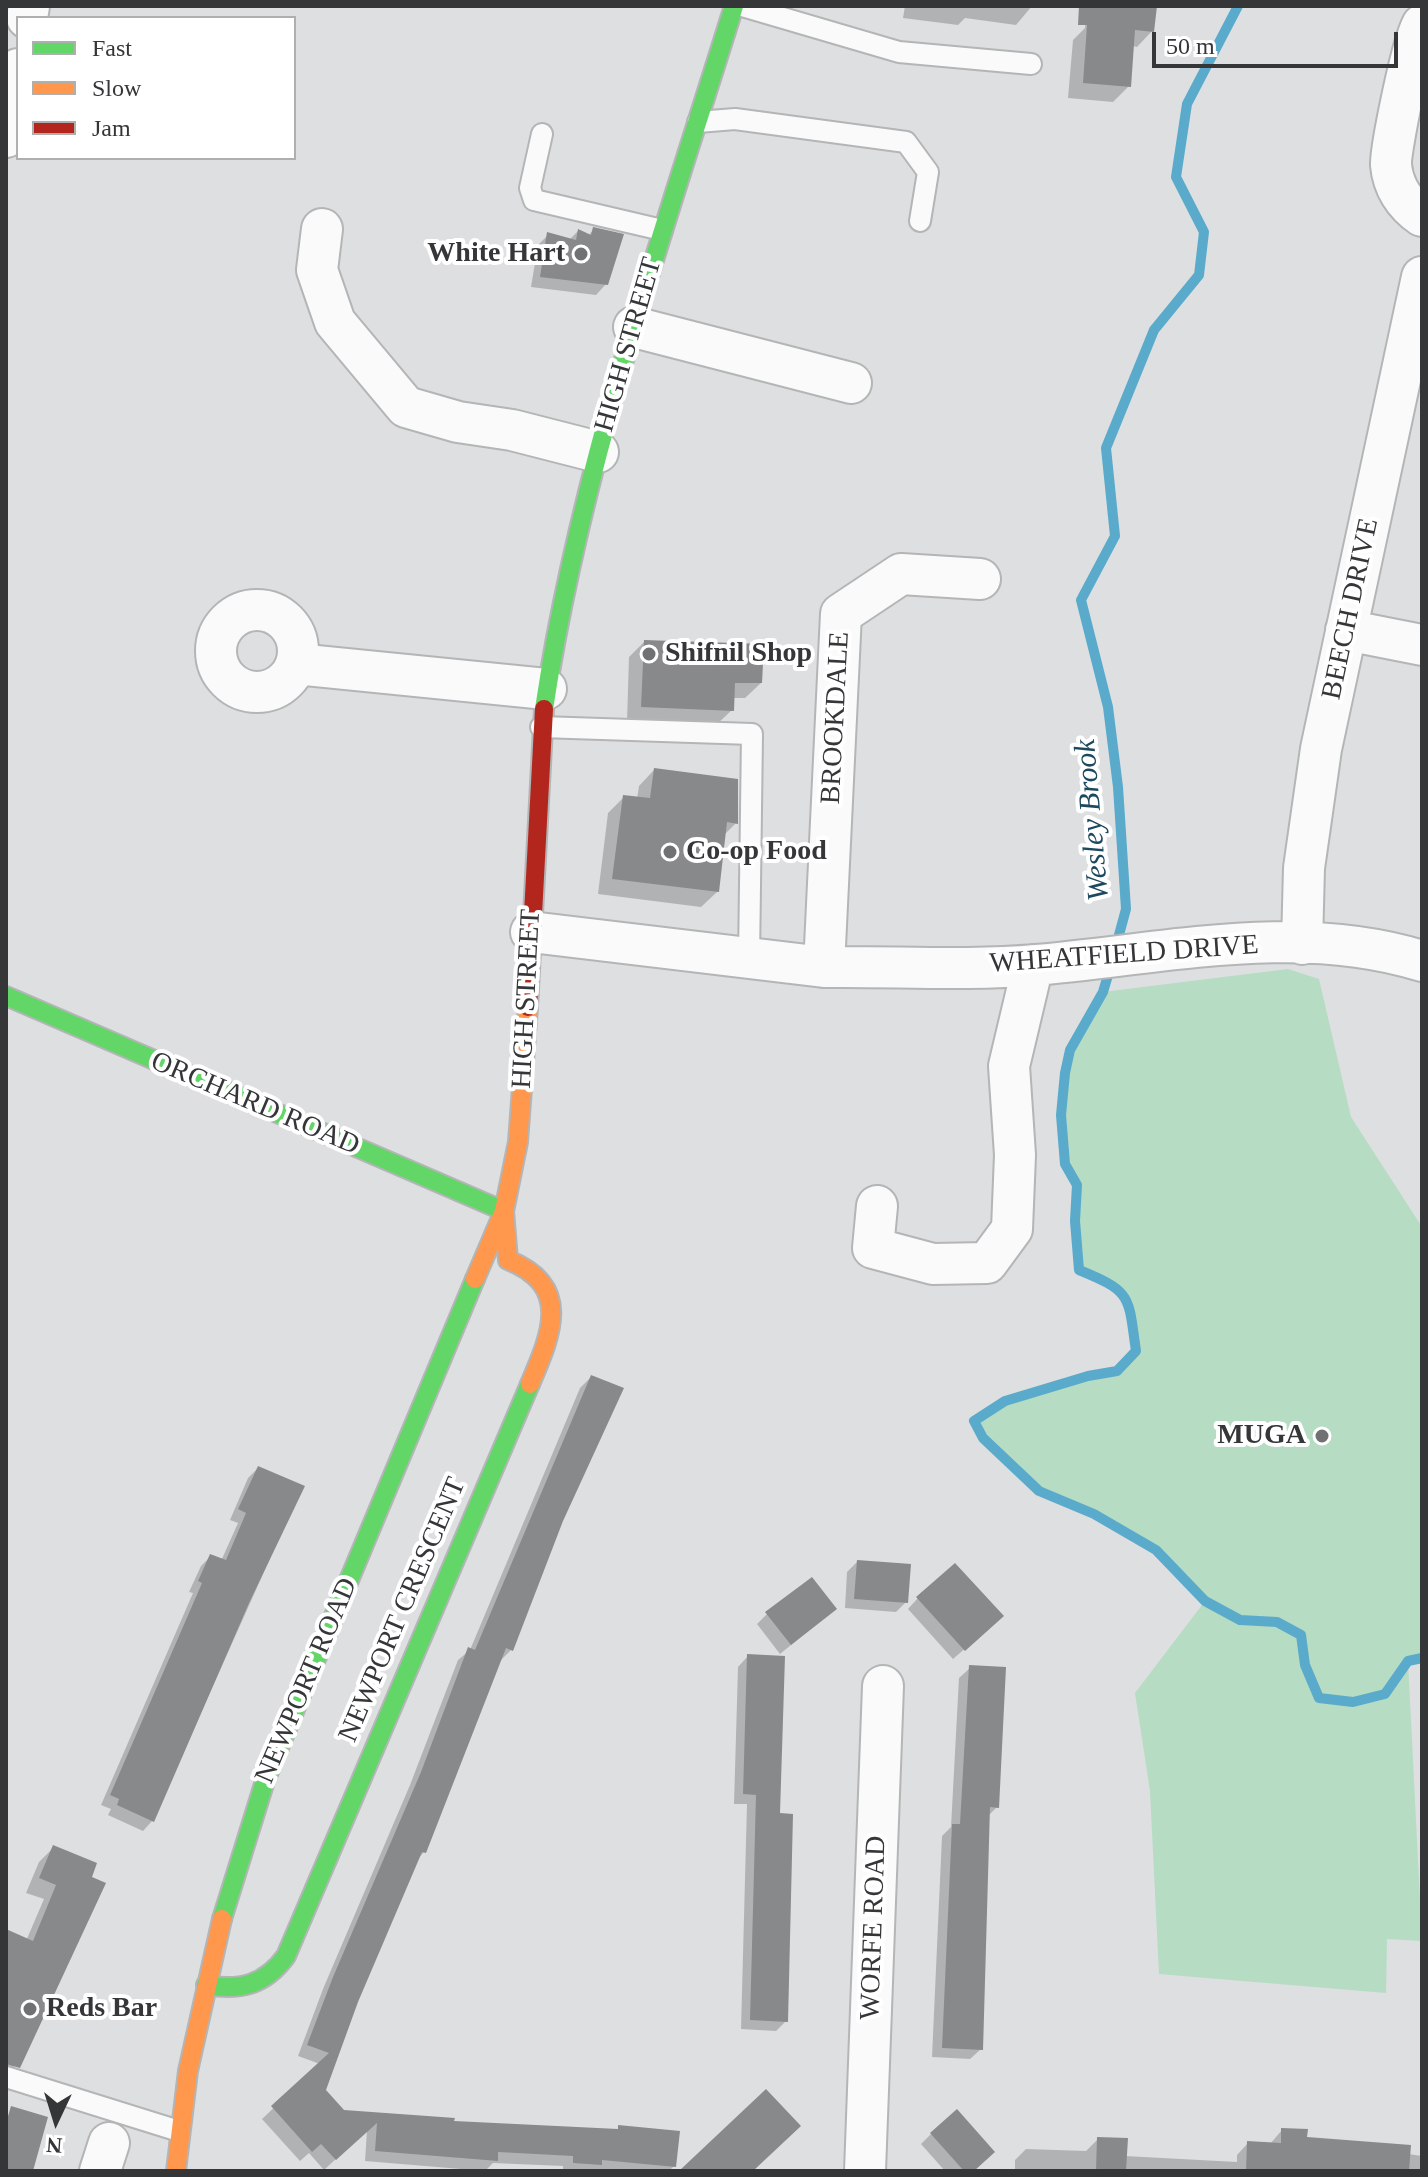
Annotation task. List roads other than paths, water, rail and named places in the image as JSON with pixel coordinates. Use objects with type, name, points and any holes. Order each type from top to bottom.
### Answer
[{"type":"main road","name":"HIGH STREET","points":[[504,1211],[518,1142],[543,708],[557,620],[598,452],[634,327],[734,6]]},
{"type":"main road","name":"ORCHARD ROAD","points":[[6,996],[504,1211]]},
{"type":"main road","name":"NEWPORT ROAD","points":[[176,2171],[189,2057],[233,1871],[265,1781],[504,1211]]},
{"type":"main road","name":"NEWPORT CRESCENT","points":[[206,1985],[227,1989],[253,1987],[274,1974],[286,1956],[549,1340],[555,1312],[551,1296],[538,1276],[508,1260],[504,1211]]},
{"type":"street","points":[[1422,25],[1391,162],[1396,188],[1412,210],[1422,216]]},
{"type":"street","points":[[6,137],[16,80]]},
{"type":"street","points":[[322,229],[317,270],[335,322],[406,407],[458,422],[512,430],[598,452]]},
{"type":"street","name":"BEECH DRIVE","points":[[1302,944],[1304,868],[1321,749],[1422,277]]},
{"type":"street","points":[[634,327],[851,383]]},
{"type":"street","name":"BROOKDALE","points":[[824,967],[841,614],[901,574],[980,579]]},
{"type":"street","points":[[1346,630],[1422,645]]},
{"type":"street","points":[[296,664],[543,708]]},
{"type":"street","points":[[531,932],[824,967]]},
{"type":"street","name":"WHEATFIELD DRIVE","points":[[824,967],[1033,965],[1224,944],[1363,947],[1422,961]]},
{"type":"street","points":[[877,1206],[873,1248],[933,1264],[987,1263],[1012,1229],[1015,1155],[1009,1066],[1033,965]]},
{"type":"street","name":"WORFE ROAD","points":[[865,2171],[883,1686]]},
{"type":"lane","points":[[742,6],[899,52],[1031,64]]},
{"type":"lane","points":[[698,122],[735,119],[906,142],[928,172],[920,221]]},
{"type":"lane","points":[[542,134],[530,188],[534,200],[662,230]]},
{"type":"lane","points":[[543,708],[752,734],[749,960]]},
{"type":"lane","points":[[6,2077],[179,2131]]},
{"type":"waterway","name":"Wesley Brook","points":[[1116,946],[1126,909],[1118,787],[1108,707],[1081,600],[1115,536],[1106,448],[1154,330],[1199,275],[1204,232],[1176,177],[1187,104],[1238,6]]},
{"type":"waterway","name":"Wesley Brook","points":[[1111,965],[1103,992],[1070,1050],[1061,1115],[1065,1164],[1077,1185],[1075,1221],[1079,1270],[1110,1284],[1125,1298],[1136,1351],[1117,1371],[1088,1376],[1005,1401],[974,1421],[983,1438],[1039,1491],[1094,1514],[1156,1550],[1205,1601],[1240,1620],[1277,1622],[1301,1635],[1305,1665],[1319,1698],[1353,1702],[1385,1694],[1408,1661],[1422,1658]]},
{"type":"place","name":"White Hart","points":[[581,254]]},
{"type":"place","name":"Shifnil Shop","points":[[649,654]]},
{"type":"place","name":"Co-op Food","points":[[670,852]]},
{"type":"place","name":"MUGA","points":[[1322,1436]]},
{"type":"place","name":"Reds Bar","points":[[30,2009]]}]
